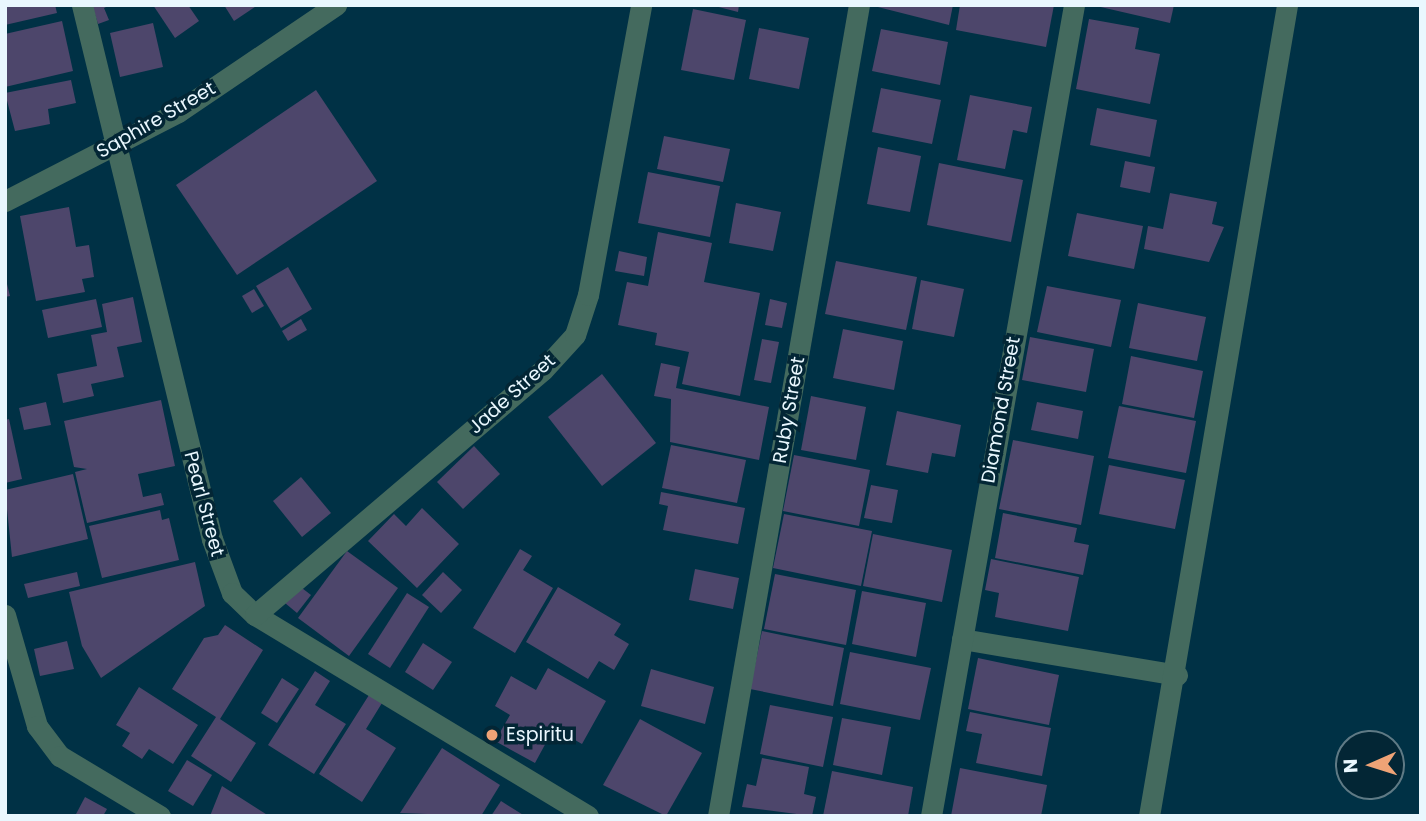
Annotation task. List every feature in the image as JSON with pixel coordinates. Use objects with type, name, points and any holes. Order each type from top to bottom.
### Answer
[{"type":"street","name":"Pearl Street","points":[[82,5],[114,145],[215,548],[232,593],[255,615],[588,816]]},
{"type":"street","name":"Saphire Street","points":[[5,201],[178,111],[336,5]]},
{"type":"street","name":"Jade Street","points":[[255,615],[543,370],[575,335],[588,295],[641,5]]},
{"type":"street","name":"Ruby Street","points":[[718,816],[859,5]]},
{"type":"street","name":"Diamond Street","points":[[931,816],[1074,5]]},
{"type":"street","points":[[1149,816],[1177,675],[1287,5]]},
{"type":"street","points":[[5,615],[37,726],[60,756],[160,816]]},
{"type":"street","points":[[962,639],[1177,675]]},
{"type":"building","points":[[5,5],[55,5],[57,13],[5,25]]},
{"type":"building","points":[[92,5],[110,5],[104,8],[109,20],[98,24]]},
{"type":"building","points":[[153,5],[188,5],[199,21],[175,38]]},
{"type":"building","points":[[224,5],[258,5],[234,21]]},
{"type":"building","points":[[711,5],[739,5],[738,12]]},
{"type":"building","points":[[870,5],[953,5],[949,25]]},
{"type":"building","points":[[960,5],[1054,5],[1046,47],[956,30]]},
{"type":"building","points":[[1092,5],[1174,5],[1170,23]]},
{"type":"building","points":[[693,9],[746,20],[734,80],[681,70]]},
{"type":"building","points":[[1089,19],[1139,28],[1135,49],[1160,54],[1150,104],[1076,89]]},
{"type":"building","points":[[62,21],[73,71],[5,87],[5,34]]},
{"type":"building","points":[[153,23],[163,67],[120,77],[110,33]]},
{"type":"building","points":[[759,28],[809,38],[799,89],[749,79]]},
{"type":"building","points":[[881,29],[948,42],[940,85],[872,71]]},
{"type":"building","points":[[71,80],[76,103],[48,109],[50,124],[15,131],[5,93]]},
{"type":"building","points":[[881,88],[941,100],[932,144],[872,132]]},
{"type":"building","points":[[316,90],[377,181],[237,275],[176,185]]},
{"type":"building","points":[[970,95],[1032,107],[1027,133],[1013,130],[1005,169],[957,160]]},
{"type":"building","points":[[1097,108],[1157,120],[1150,157],[1090,145]]},
{"type":"building","points":[[664,136],[730,149],[723,182],[657,169]]},
{"type":"building","points":[[878,147],[921,156],[910,212],[867,204]]},
{"type":"building","points":[[1125,161],[1155,167],[1150,193],[1120,187]]},
{"type":"building","points":[[939,163],[1023,180],[1011,242],[927,225]]},
{"type":"building","points":[[648,172],[720,186],[710,237],[638,223]]},
{"type":"building","points":[[1170,193],[1217,202],[1212,224],[1224,227],[1209,262],[1144,249],[1148,226],[1163,229]]},
{"type":"building","points":[[736,203],[781,212],[773,251],[729,243]]},
{"type":"building","points":[[69,207],[76,247],[89,245],[94,277],[82,279],[85,292],[36,301],[20,216]]},
{"type":"building","points":[[1077,213],[1143,226],[1134,269],[1068,256]]},
{"type":"building","points":[[658,232],[712,243],[704,282],[760,293],[740,396],[682,384],[689,352],[655,345],[657,333],[618,325],[627,282],[648,286]]},
{"type":"building","points":[[619,251],[647,257],[644,276],[615,271]]},
{"type":"building","points":[[836,261],[917,277],[906,330],[825,314]]},
{"type":"building","points":[[288,267],[312,309],[281,328],[256,286]]},
{"type":"building","points":[[5,276],[10,296],[5,297]]},
{"type":"building","points":[[921,280],[964,289],[954,337],[912,329]]},
{"type":"building","points":[[1047,286],[1121,300],[1111,347],[1037,332]]},
{"type":"building","points":[[254,289],[264,306],[252,313],[242,296]]},
{"type":"building","points":[[133,297],[142,342],[117,347],[124,377],[91,384],[94,396],[63,403],[57,374],[97,366],[91,335],[107,332],[102,304]]},
{"type":"building","points":[[96,299],[102,327],[48,338],[42,310]]},
{"type":"building","points":[[770,299],[787,303],[782,328],[765,325]]},
{"type":"building","points":[[1138,303],[1206,317],[1197,361],[1129,348]]},
{"type":"building","points":[[301,319],[307,330],[288,341],[282,331]]},
{"type":"building","points":[[843,329],[903,341],[894,390],[833,378]]},
{"type":"building","points":[[1030,337],[1094,349],[1086,392],[1022,380]]},
{"type":"building","points":[[762,339],[779,342],[771,383],[754,380]]},
{"type":"building","points":[[1131,356],[1203,371],[1194,418],[1122,404]]},
{"type":"building","points":[[661,363],[680,367],[676,388],[769,407],[759,460],[670,442],[671,399],[654,396]]},
{"type":"building","points":[[602,374],[656,443],[602,486],[548,417]]},
{"type":"building","points":[[811,396],[866,407],[856,460],[801,450]]},
{"type":"building","points":[[161,400],[175,466],[138,474],[143,497],[161,493],[164,505],[87,523],[75,472],[87,469],[74,467],[64,421]]},
{"type":"building","points":[[46,402],[51,425],[24,430],[19,408]]},
{"type":"building","points":[[1037,402],[1083,411],[1078,439],[1031,430]]},
{"type":"building","points":[[1119,406],[1196,421],[1186,473],[1108,458]]},
{"type":"building","points":[[897,411],[961,425],[955,457],[932,453],[928,473],[886,465]]},
{"type":"building","points":[[9,419],[22,479],[5,483],[5,420]]},
{"type":"building","points":[[1013,440],[1094,456],[1081,525],[999,509]]},
{"type":"building","points":[[671,445],[746,460],[737,503],[662,488]]},
{"type":"building","points":[[474,446],[500,474],[463,509],[437,482]]},
{"type":"building","points":[[794,455],[870,470],[859,526],[783,511]]},
{"type":"building","points":[[1109,465],[1185,480],[1175,529],[1099,514]]},
{"type":"building","points":[[73,474],[88,539],[12,557],[5,490]]},
{"type":"building","points":[[301,477],[331,513],[302,537],[273,501]]},
{"type":"building","points":[[871,485],[898,490],[892,523],[864,518]]},
{"type":"building","points":[[661,492],[745,508],[738,544],[663,530],[668,506],[659,504]]},
{"type":"building","points":[[422,508],[459,544],[417,588],[368,541],[394,514],[406,526]]},
{"type":"building","points":[[160,510],[162,520],[169,518],[179,560],[102,578],[89,526]]},
{"type":"building","points":[[1003,513],[1077,528],[1074,542],[1089,545],[1083,575],[995,558]]},
{"type":"building","points":[[784,514],[872,531],[861,586],[773,568]]},
{"type":"building","points":[[873,534],[952,550],[942,602],[863,586]]},
{"type":"building","points":[[520,549],[532,556],[523,570],[553,588],[515,653],[473,628]]},
{"type":"building","points":[[347,551],[398,588],[349,656],[298,618]]},
{"type":"building","points":[[991,559],[1079,577],[1068,631],[995,617],[999,593],[985,590]]},
{"type":"building","points":[[195,562],[205,606],[101,678],[82,646],[69,592]]},
{"type":"building","points":[[695,569],[739,578],[733,609],[689,600]]},
{"type":"building","points":[[77,572],[80,586],[28,598],[24,584]]},
{"type":"building","points":[[443,572],[462,590],[441,613],[422,595]]},
{"type":"building","points":[[775,574],[856,590],[846,645],[764,629]]},
{"type":"building","points":[[298,585],[311,595],[297,613],[285,603]]},
{"type":"building","points":[[558,587],[621,624],[614,635],[629,644],[614,670],[599,661],[588,679],[526,642]]},
{"type":"building","points":[[862,591],[926,603],[916,657],[852,644]]},
{"type":"building","points":[[407,593],[429,607],[390,668],[368,654]]},
{"type":"building","points":[[225,625],[263,650],[220,719],[256,743],[231,782],[191,756],[216,717],[172,689],[204,638],[218,635]]},
{"type":"building","points":[[762,631],[844,648],[833,706],[750,689]]},
{"type":"building","points":[[67,641],[74,669],[40,676],[34,649]]},
{"type":"building","points":[[423,643],[452,662],[433,690],[405,672]]},
{"type":"building","points":[[850,652],[931,668],[920,720],[840,704]]},
{"type":"building","points":[[978,658],[1059,675],[1049,725],[968,709]]},
{"type":"building","points":[[548,668],[606,701],[582,744],[554,728],[535,763],[495,741],[510,715],[495,706],[511,676],[536,690]]},
{"type":"building","points":[[651,669],[714,687],[705,724],[641,706]]},
{"type":"building","points":[[315,671],[330,681],[315,705],[346,724],[314,774],[268,745]]},
{"type":"building","points":[[282,678],[299,689],[277,723],[261,713]]},
{"type":"building","points":[[139,687],[198,725],[173,764],[149,749],[142,759],[122,746],[130,733],[116,725]]},
{"type":"building","points":[[369,695],[382,703],[366,729],[396,748],[362,802],[319,774]]},
{"type":"building","points":[[770,705],[833,717],[823,767],[760,754]]},
{"type":"building","points":[[970,712],[1051,728],[1042,776],[976,763],[982,734],[966,731]]},
{"type":"building","points":[[842,718],[891,727],[882,775],[833,765]]},
{"type":"building","points":[[640,719],[702,753],[666,816],[603,785]]},
{"type":"building","points":[[442,748],[500,785],[481,816],[400,813]]},
{"type":"building","points":[[762,758],[809,767],[804,794],[816,797],[812,816],[742,807],[747,784],[756,786]]},
{"type":"building","points":[[187,760],[212,775],[193,806],[168,791]]},
{"type":"building","points":[[960,768],[1047,785],[1041,816],[951,816]]},
{"type":"building","points":[[832,771],[913,787],[908,816],[823,816]]},
{"type":"building","points":[[222,786],[269,816],[210,816]]},
{"type":"building","points":[[85,797],[107,809],[103,816],[75,816]]},
{"type":"building","points":[[501,801],[525,816],[491,816]]},
{"type":"place","name":"Espiritu","points":[[492,735]]}]
